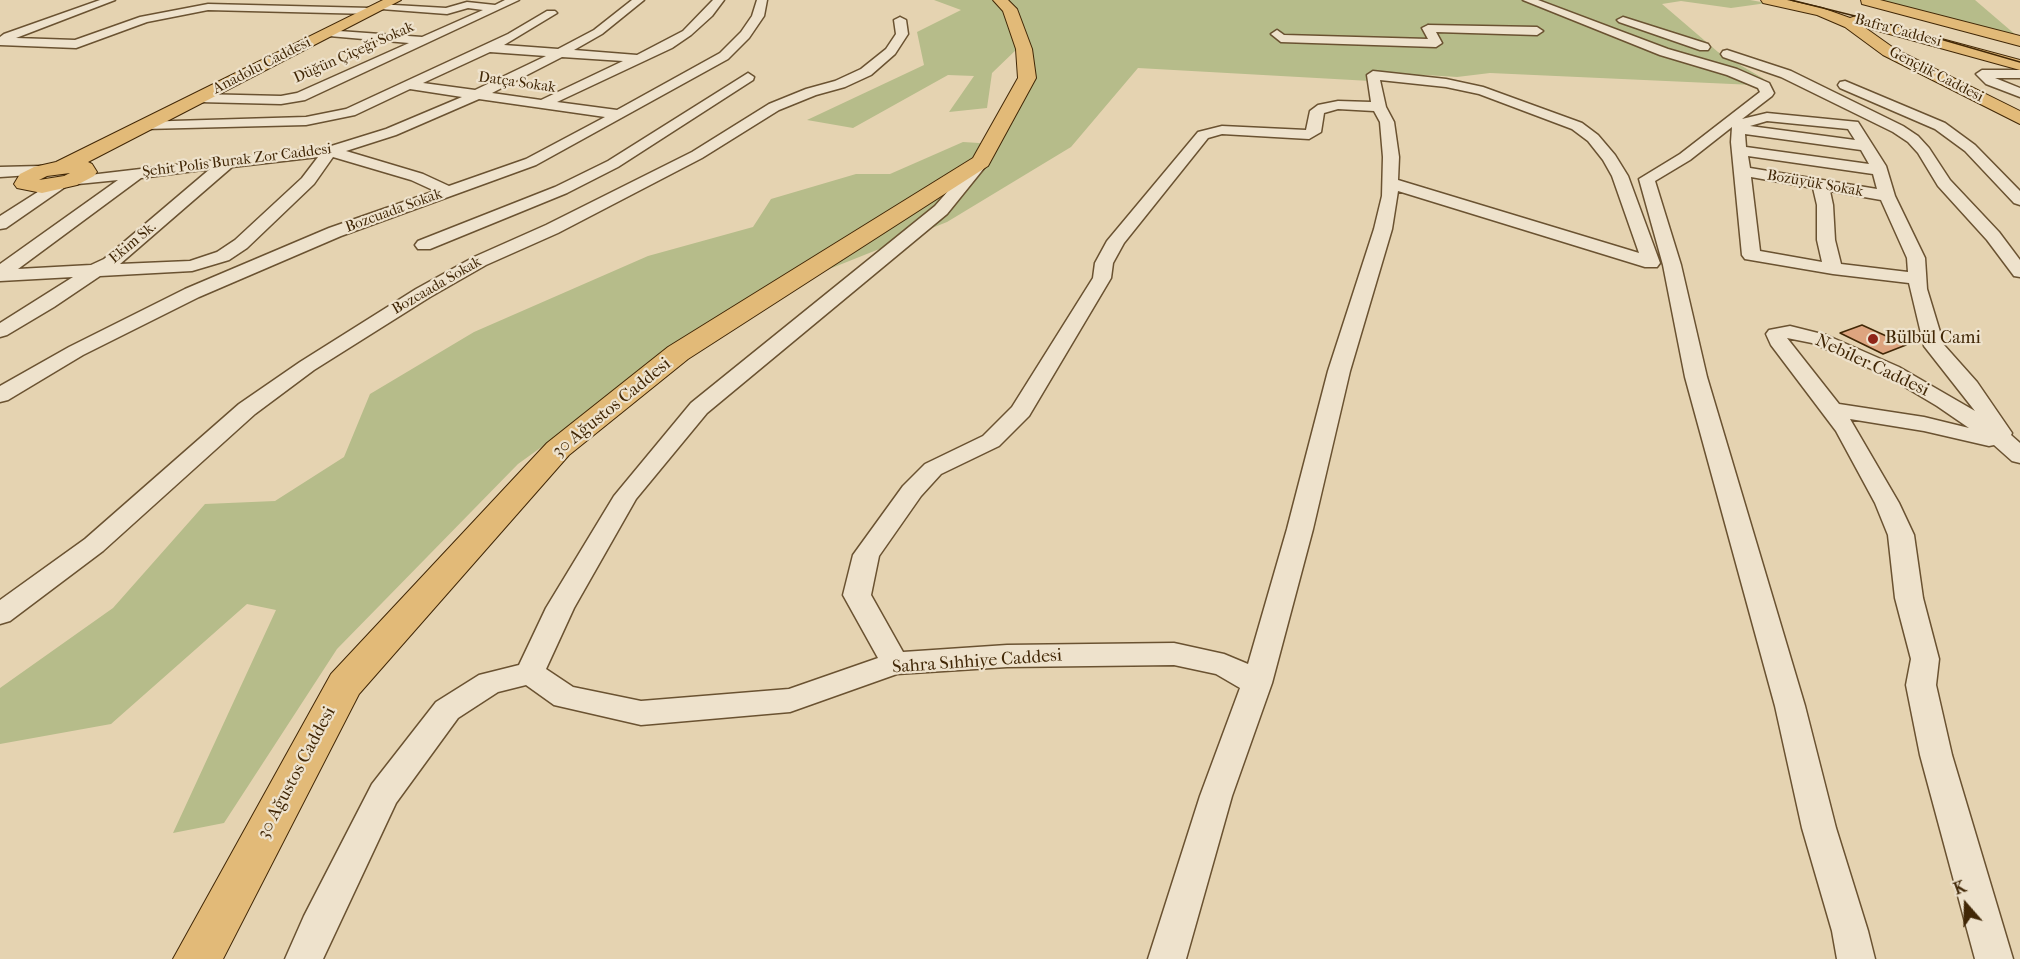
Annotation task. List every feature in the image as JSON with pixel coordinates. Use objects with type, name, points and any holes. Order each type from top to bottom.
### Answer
[{"type":"main road","name":"30 Ağustos Caddesi","points":[[197,959],[345,684],[558,449],[678,353],[981,162],[1027,78],[1024,49],[1014,19],[1010,9],[1000,0]]},
{"type":"main road","points":[[1768,0],[1869,12],[2020,54]]},
{"type":"main road","name":"Bafra Caddesi","points":[[1776,0],[2020,65]]},
{"type":"main road","points":[[1846,0],[1927,20],[2020,47]]},
{"type":"main road","points":[[1861,0],[2020,41]]},
{"type":"main road","name":"Anadolu Caddesi","points":[[58,177],[137,129],[382,6]]},
{"type":"main road","name":"Gençlik Caddesi","points":[[1820,6],[1889,52],[2020,116]]},
{"type":"main road","name":"Gençlik Caddesi","points":[[1859,21],[1875,37],[1898,54],[2020,116]]},
{"type":"street","points":[[0,40],[110,0]]},
{"type":"street","name":"Düğün Çiçeği Sokak","points":[[199,98],[281,100],[300,97],[514,0]]},
{"type":"street","name":"Şehit Polis Burak Zor Caddesi","points":[[58,177],[129,175],[330,151],[392,132],[443,111],[561,54],[598,32],[639,0]]},
{"type":"street","points":[[542,104],[640,59],[687,33],[708,14],[719,0]]},
{"type":"street","name":"Bozcuada Sokak","points":[[0,395],[76,351],[192,293],[335,232],[531,162],[724,56],[745,35],[758,16],[762,0]]},
{"type":"street","points":[[1528,0],[1664,52],[1732,72],[1764,86],[1767,93],[1684,157],[1647,179],[1672,265],[1696,377],[1790,705],[1819,828],[1850,931],[1856,959]]},
{"type":"street","points":[[0,40],[76,44],[144,19],[208,7],[382,6],[447,11],[467,5],[499,7]]},
{"type":"street","points":[[137,129],[306,121],[350,112],[512,37],[551,13]]},
{"type":"street","points":[[1616,18],[1704,47]]},
{"type":"street","name":"Bozcaada Sokak","points":[[0,614],[94,545],[247,409],[307,366],[423,293],[480,261],[552,229],[697,155],[774,106],[840,84],[866,72],[891,51],[902,34],[900,20]]},
{"type":"street","points":[[0,25],[38,26]]},
{"type":"street","points":[[1277,34],[1281,38],[1436,43],[1428,28],[1537,31]]},
{"type":"street","points":[[329,32],[444,43]]},
{"type":"street","points":[[466,46],[640,59]]},
{"type":"street","points":[[1727,54],[1786,74],[1898,129],[1913,139],[1924,151],[1944,183],[1993,236],[2020,272]]},
{"type":"street","points":[[2020,74],[1982,74],[1991,81],[2020,93]]},
{"type":"street","points":[[1167,959],[1216,796],[1257,683],[1300,529],[1340,371],[1383,229],[1390,196],[1390,183],[1391,157],[1387,122],[1379,107],[1373,75],[1446,83],[1483,91],[1577,126],[1593,138],[1610,158],[1620,176],[1651,263],[1390,183]]},
{"type":"street","points":[[424,245],[561,190],[613,164],[748,77]]},
{"type":"street","name":"Datça Sokak","points":[[410,85],[620,115]]},
{"type":"street","points":[[1845,85],[1940,126],[1970,148],[2020,200]]},
{"type":"street","points":[[895,663],[857,595],[866,555],[912,491],[933,470],[958,454],[992,441],[1021,411],[1102,278],[1104,263],[1116,241],[1203,135],[1222,130],[1308,135],[1314,132],[1317,111],[1323,108],[1338,105],[1379,107]]},
{"type":"street","points":[[1738,129],[1745,123],[1767,117],[1853,125],[1879,170],[1887,196],[1916,258],[1918,279],[1934,346],[2014,449]]},
{"type":"street","points":[[1738,129],[1866,146]]},
{"type":"street","points":[[1738,129],[1751,255],[1833,269],[1918,279]]},
{"type":"street","points":[[1739,150],[1879,170]]},
{"type":"street","points":[[0,274],[192,266],[223,256],[241,244],[308,181],[330,151],[417,177],[448,192]]},
{"type":"street","points":[[304,959],[317,927],[384,794],[447,710],[489,683],[530,673],[560,608],[626,496],[699,408],[941,210],[981,162]]},
{"type":"street","name":"Ekim Sk.","points":[[0,331],[110,263],[227,163]]},
{"type":"street","name":"Bozüyük Sokak","points":[[1743,171],[1887,196]]},
{"type":"street","points":[[0,172],[58,177]]},
{"type":"street","points":[[0,274],[129,175]]},
{"type":"street","points":[[0,182],[58,177]]},
{"type":"street","points":[[0,218],[58,177]]},
{"type":"street","points":[[0,224],[58,177]]},
{"type":"street","points":[[1821,186],[1826,205],[1826,240],[1833,269]]},
{"type":"street","name":"Nebiler Caddesi","points":[[1832,410],[1778,341],[1776,334],[1799,333],[1819,339],[1892,371],[1945,401],[2014,449]]},
{"type":"street","points":[[1832,410],[1924,424],[2014,449]]},
{"type":"street","points":[[1832,410],[1847,430],[1887,503],[1901,535],[1910,598],[1925,659],[1921,685],[1934,743],[1994,959]]},
{"type":"street","name":"Sahra Sıhhiye Caddesi","points":[[530,673],[565,697],[641,713],[790,700],[895,663],[1007,656],[1174,654],[1224,665],[1257,683]]},
{"type":"green space","points":[[934,0],[992,0],[1002,9],[1018,48],[992,73],[987,108],[949,112],[974,76],[948,75],[853,128],[807,120],[924,65],[917,32],[961,10]]},
{"type":"green space","points":[[1006,0],[1750,0],[1767,3],[1731,8],[1681,1],[1662,4],[1718,52],[1764,79],[1754,85],[1490,73],[1457,77],[1425,75],[1406,83],[1138,68],[1071,147],[947,222],[739,305],[518,464],[337,649],[224,823],[173,833],[276,610],[247,604],[111,724],[0,744],[0,688],[113,608],[205,504],[275,501],[344,457],[370,394],[474,332],[648,256],[753,227],[771,199],[856,174],[890,174],[963,142],[995,144],[1033,77]]},
{"type":"green space","points":[[1876,0],[1975,0],[2017,36]]},
{"type":"building","name":"Bülbül Cami","points":[[1862,325],[1906,345],[1883,354],[1840,333]]},
{"type":"tram line","points":[[1791,0],[1899,27],[2020,62]]},
{"type":"place","name":"Bülbül Cami","points":[[1873,339]]}]
